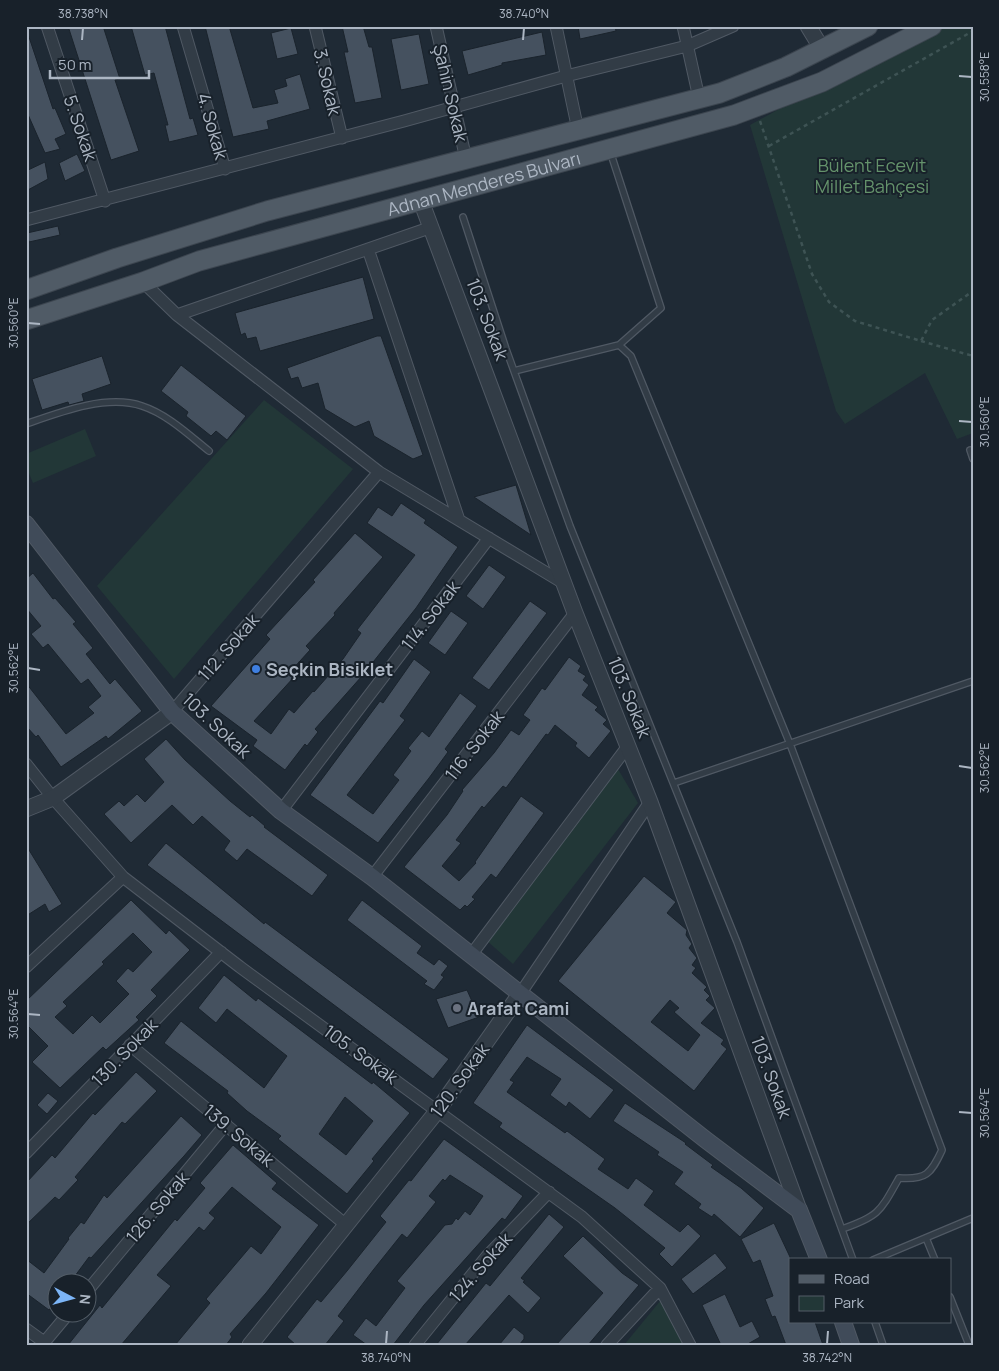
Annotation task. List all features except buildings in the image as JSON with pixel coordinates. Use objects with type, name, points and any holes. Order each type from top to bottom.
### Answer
[{"type":"main road","name":"Adnan Menderes Bulvarı","points":[[26,290],[267,210],[720,93],[786,67],[868,26]]},
{"type":"main road","name":"Adnan Menderes Bulvarı","points":[[26,320],[143,282],[200,261],[610,149],[756,107],[822,82],[932,26]]},
{"type":"main road","name":"103. Sokak","points":[[26,524],[172,712],[282,811],[372,877],[706,1140],[800,1210],[818,1258]]},
{"type":"main road","points":[[845,1324],[851,1345]]},
{"type":"street","name":"5. Sokak","points":[[47,26],[105,201]]},
{"type":"street","name":"4. Sokak","points":[[183,26],[225,169]]},
{"type":"street","name":"3. Sokak","points":[[315,26],[342,138]]},
{"type":"street","name":"Şahin Sokak","points":[[436,26],[466,159]]},
{"type":"street","points":[[556,26],[578,130]]},
{"type":"street","points":[[683,26],[699,98]]},
{"type":"street","points":[[26,220],[342,138],[566,76],[687,46],[733,26]]},
{"type":"street","points":[[808,26],[822,49]]},
{"type":"street","name":"103. Sokak","points":[[421,201],[575,612],[650,802],[800,1210]]},
{"type":"street","points":[[177,315],[432,227]]},
{"type":"street","points":[[368,249],[459,520]]},
{"type":"street","points":[[143,282],[177,315],[379,472],[565,584]]},
{"type":"street","name":"112. Sokak","points":[[26,809],[53,798],[172,712],[379,472]]},
{"type":"street","name":"114. Sokak","points":[[282,811],[489,538]]},
{"type":"street","name":"116. Sokak","points":[[372,877],[575,612]]},
{"type":"street","points":[[471,955],[628,746]]},
{"type":"street","name":"105. Sokak","points":[[26,764],[53,798],[123,877],[221,952],[582,1217],[660,1288],[690,1345]]},
{"type":"street","name":"120. Sokak","points":[[250,1345],[438,1110],[520,994],[650,802]]},
{"type":"street","points":[[26,967],[123,877]]},
{"type":"street","name":"130. Sokak","points":[[26,1153],[221,952]]},
{"type":"street","name":"139. Sokak","points":[[130,1045],[346,1225]]},
{"type":"street","name":"126. Sokak","points":[[98,1278],[226,1124]]},
{"type":"street","name":"124. Sokak","points":[[415,1345],[487,1256],[548,1192]]},
{"type":"street","points":[[607,1345],[660,1288]]},
{"type":"street","points":[[26,1330],[43,1344],[60,1324]]},
{"type":"lane","points":[[514,371],[619,345],[660,308],[610,149]]},
{"type":"lane","points":[[463,217],[514,371],[570,526],[738,942],[852,1258]]},
{"type":"lane","points":[[619,345],[631,356],[790,744],[942,1150],[933,1169],[917,1179],[898,1178],[884,1206],[869,1220],[842,1229]]},
{"type":"lane","points":[[26,424],[75,409],[121,402],[142,406],[167,419],[210,451]]},
{"type":"lane","points":[[970,450],[973,458]]},
{"type":"lane","points":[[674,783],[973,681]]},
{"type":"lane","points":[[878,1258],[973,1218]]},
{"type":"lane","points":[[926,1238],[934,1258]]},
{"type":"lane","points":[[952,1302],[969,1345]]},
{"type":"lane","points":[[876,1324],[883,1345]]},
{"type":"path","points":[[769,146],[973,31]]},
{"type":"path","points":[[756,107],[812,274],[829,302],[855,321],[973,356]]},
{"type":"path","points":[[920,341],[932,320],[973,291]]},
{"type":"green space","name":"Bülent Ecevit Millet Bahçesi","points":[[930,26],[973,26],[973,433],[957,439],[925,373],[845,424],[836,411],[750,125]]},
{"type":"green space","points":[[264,400],[353,469],[174,679],[97,586]]},
{"type":"green space","points":[[85,429],[96,456],[33,483],[26,466],[26,454]]},
{"type":"green space","points":[[615,764],[638,803],[513,964],[486,940]]},
{"type":"green space","points":[[661,1300],[683,1345],[624,1345]]},
{"type":"place","name":"Seçkin Bisiklet","points":[[256,669]]},
{"type":"place","name":"Arafat Cami","points":[[457,1008]]}]
